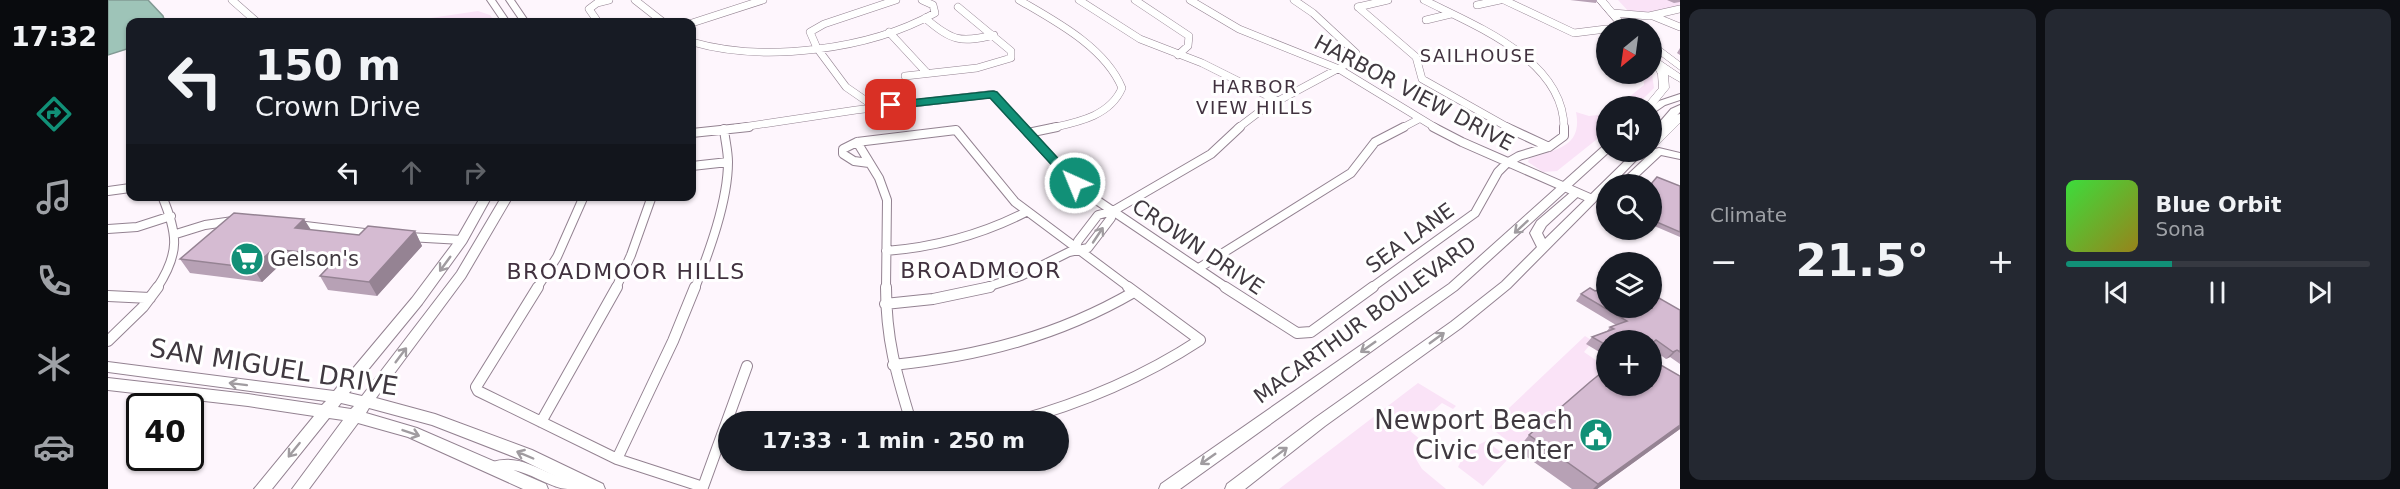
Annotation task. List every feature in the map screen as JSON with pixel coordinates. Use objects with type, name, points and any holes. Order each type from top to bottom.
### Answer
[{"type":"highway","points":[[1601,0],[1616,18]]},
{"type":"highway","points":[[1611,0],[1627,18]]},
{"type":"highway","points":[[1662,52],[1680,67]]},
{"type":"highway","points":[[1662,65],[1680,79]]},
{"type":"highway","points":[[1657,96],[1664,88],[1662,74]]},
{"type":"highway","points":[[1662,135],[1680,117]]},
{"type":"main road","points":[[491,0],[503,18]]},
{"type":"main road","points":[[510,0],[522,18]]},
{"type":"main road","points":[[1662,103],[1680,97]]},
{"type":"main road","points":[[1662,125],[1674,111],[1680,108]]},
{"type":"main road","points":[[1634,174],[1659,151],[1680,156]]},
{"type":"main road","name":"MACARTHUR BOULEVARD","points":[[1167,489],[1453,287],[1570,190],[1596,161]]},
{"type":"main road","points":[[1618,174],[1630,162]]},
{"type":"main road","points":[[1544,248],[1536,233],[1570,190]]},
{"type":"main road","points":[[1233,489],[1456,325],[1506,285],[1596,196]]},
{"type":"main road","points":[[262,489],[417,301],[462,240],[484,201]]},
{"type":"main road","points":[[300,489],[461,275],[505,201]]},
{"type":"main road","name":"SAN MIGUEL DRIVE","points":[[108,367],[366,401],[435,420],[527,455],[592,487]]},
{"type":"main road","name":"SAN MIGUEL DRIVE","points":[[108,384],[355,416],[412,432],[540,489]]},
{"type":"street","points":[[232,0],[252,18]]},
{"type":"street","points":[[596,18],[590,9],[597,3],[609,0]]},
{"type":"street","points":[[635,0],[658,18]]},
{"type":"street","points":[[696,22],[764,0]]},
{"type":"street","points":[[875,107],[847,88],[817,48],[810,32],[814,27],[876,9],[897,0]]},
{"type":"street","points":[[696,43],[742,53],[817,48],[856,42],[925,18],[936,10],[933,5],[922,0]]},
{"type":"street","points":[[1019,0],[1060,24],[1114,71],[1122,88],[1119,99],[1104,110],[1070,123],[1028,133]]},
{"type":"street","points":[[1079,0],[1140,39],[1202,63],[1278,101]]},
{"type":"street","points":[[1135,0],[1189,36],[1190,43],[1178,55]]},
{"type":"street","name":"HARBOR VIEW DRIVE","points":[[1190,0],[1239,29],[1340,69],[1419,119],[1507,162],[1570,190],[1596,193]]},
{"type":"street","points":[[885,304],[942,298],[996,285],[1034,272],[1075,249],[1088,248],[1112,218],[1113,211],[1211,154],[1248,119],[1356,61],[1358,58],[1356,53],[1313,13],[1294,0]]},
{"type":"street","points":[[1388,0],[1358,7],[1416,57],[1422,79],[1500,124],[1549,147]]},
{"type":"street","points":[[1424,0],[1514,48],[1549,82],[1564,106],[1567,123],[1564,136],[1549,147],[1507,162]]},
{"type":"street","points":[[1477,5],[1502,0],[1574,33],[1596,30]]},
{"type":"street","points":[[905,76],[1006,63],[1012,54],[994,35],[958,8]]},
{"type":"street","points":[[1653,16],[1680,9]]},
{"type":"street","points":[[1425,20],[1451,14]]},
{"type":"street","points":[[1612,14],[1653,16],[1680,27]]},
{"type":"street","points":[[925,18],[955,41],[994,35]]},
{"type":"street","points":[[889,32],[927,73]]},
{"type":"street","points":[[847,88],[855,106],[866,99]]},
{"type":"street","name":"CROWN DRIVE","points":[[696,132],[764,125],[855,106],[875,107],[993,94],[1075,183],[1278,323],[1298,333]]},
{"type":"street","points":[[1198,268],[1351,173],[1375,142],[1419,119]]},
{"type":"street","points":[[617,459],[696,284],[712,240],[728,162],[724,129]]},
{"type":"street","points":[[869,163],[854,161],[843,154],[846,146],[857,142],[956,130],[1015,202],[1026,212],[1200,340],[1162,365],[1117,388],[1051,411]]},
{"type":"street","points":[[857,142],[879,178],[887,200],[885,304],[893,365],[908,411]]},
{"type":"street","points":[[696,166],[728,162]]},
{"type":"street","name":"SEA LANE","points":[[1298,333],[1311,332],[1475,213],[1498,172],[1507,162]]},
{"type":"street","points":[[108,190],[126,188]]},
{"type":"street","points":[[108,341],[150,298],[172,262],[176,234],[164,201]]},
{"type":"street","points":[[582,201],[557,257],[481,376],[476,387],[484,395],[617,459],[703,487],[747,366]]},
{"type":"street","points":[[541,422],[619,280],[638,240],[650,201]]},
{"type":"street","points":[[886,251],[939,244],[963,238],[1007,222],[1026,212]]},
{"type":"street","points":[[108,229],[137,227],[171,216]]},
{"type":"street","points":[[176,234],[205,225],[238,221]]},
{"type":"street","points":[[283,223],[384,235]]},
{"type":"street","points":[[395,236],[429,240],[462,240]]},
{"type":"street","points":[[893,365],[963,357],[1029,341],[1086,319],[1134,292]]},
{"type":"street","points":[[108,296],[150,298]]},
{"type":"street","points":[[493,467],[502,462],[512,463],[561,483],[592,487]]},
{"type":"shaded area","points":[[108,0],[148,0],[164,18],[126,18],[126,49],[108,55]]},
{"type":"shaded area","points":[[1618,0],[1680,0],[1680,6],[1645,14],[1629,12]]},
{"type":"shaded area","points":[[478,11],[492,18],[431,18]]},
{"type":"shaded area","points":[[1653,84],[1654,88],[1646,96],[1630,96],[1644,85]]},
{"type":"shaded area","points":[[1576,112],[1589,116],[1596,115],[1596,140],[1557,171],[1543,172],[1528,162],[1529,159],[1565,145],[1575,133]]},
{"type":"shaded area","points":[[1585,336],[1593,341],[1584,352],[1596,360],[1596,382],[1519,449],[1489,427]]},
{"type":"shaded area","points":[[1418,383],[1456,406],[1453,409],[1442,403],[1410,431],[1421,440],[1415,449],[1416,459],[1422,469],[1446,489],[1279,489]]},
{"type":"shaded area","points":[[1486,441],[1509,458],[1483,486],[1458,467],[1466,451]]},
{"type":"building","points":[[1662,179],[1680,186],[1680,232],[1662,224]]},
{"type":"building","points":[[234,213],[304,219],[295,228],[359,235],[368,226],[415,231],[369,282],[320,276],[339,256],[273,249],[253,268],[180,259]]},
{"type":"building","points":[[1590,288],[1596,291],[1596,303],[1581,294]]},
{"type":"building","points":[[1662,300],[1680,310],[1680,352],[1677,350],[1673,352],[1662,344],[1662,330],[1611,330],[1614,329],[1610,327],[1627,321],[1622,318],[1662,318]]},
{"type":"building","name":"Newport Beach Civic Center","points":[[1662,366],[1680,376],[1680,425],[1598,484],[1529,435],[1596,377],[1596,396],[1662,396]]},
{"type":"place","name":"Gelson's","points":[[247,259]]},
{"type":"place","name":"Newport Beach Civic Center","points":[[1596,435]]},
{"type":"district","name":"SAILHOUSE","points":[[1478,55]]},
{"type":"district","name":"HARBOR VIEW HILLS","points":[[1255,96]]},
{"type":"district","name":"BROADMOOR","points":[[981,270]]},
{"type":"district","name":"BROADMOOR HILLS","points":[[626,271]]},
{"type":"route","points":[[891,105],[993,94],[1075,183]]}]
